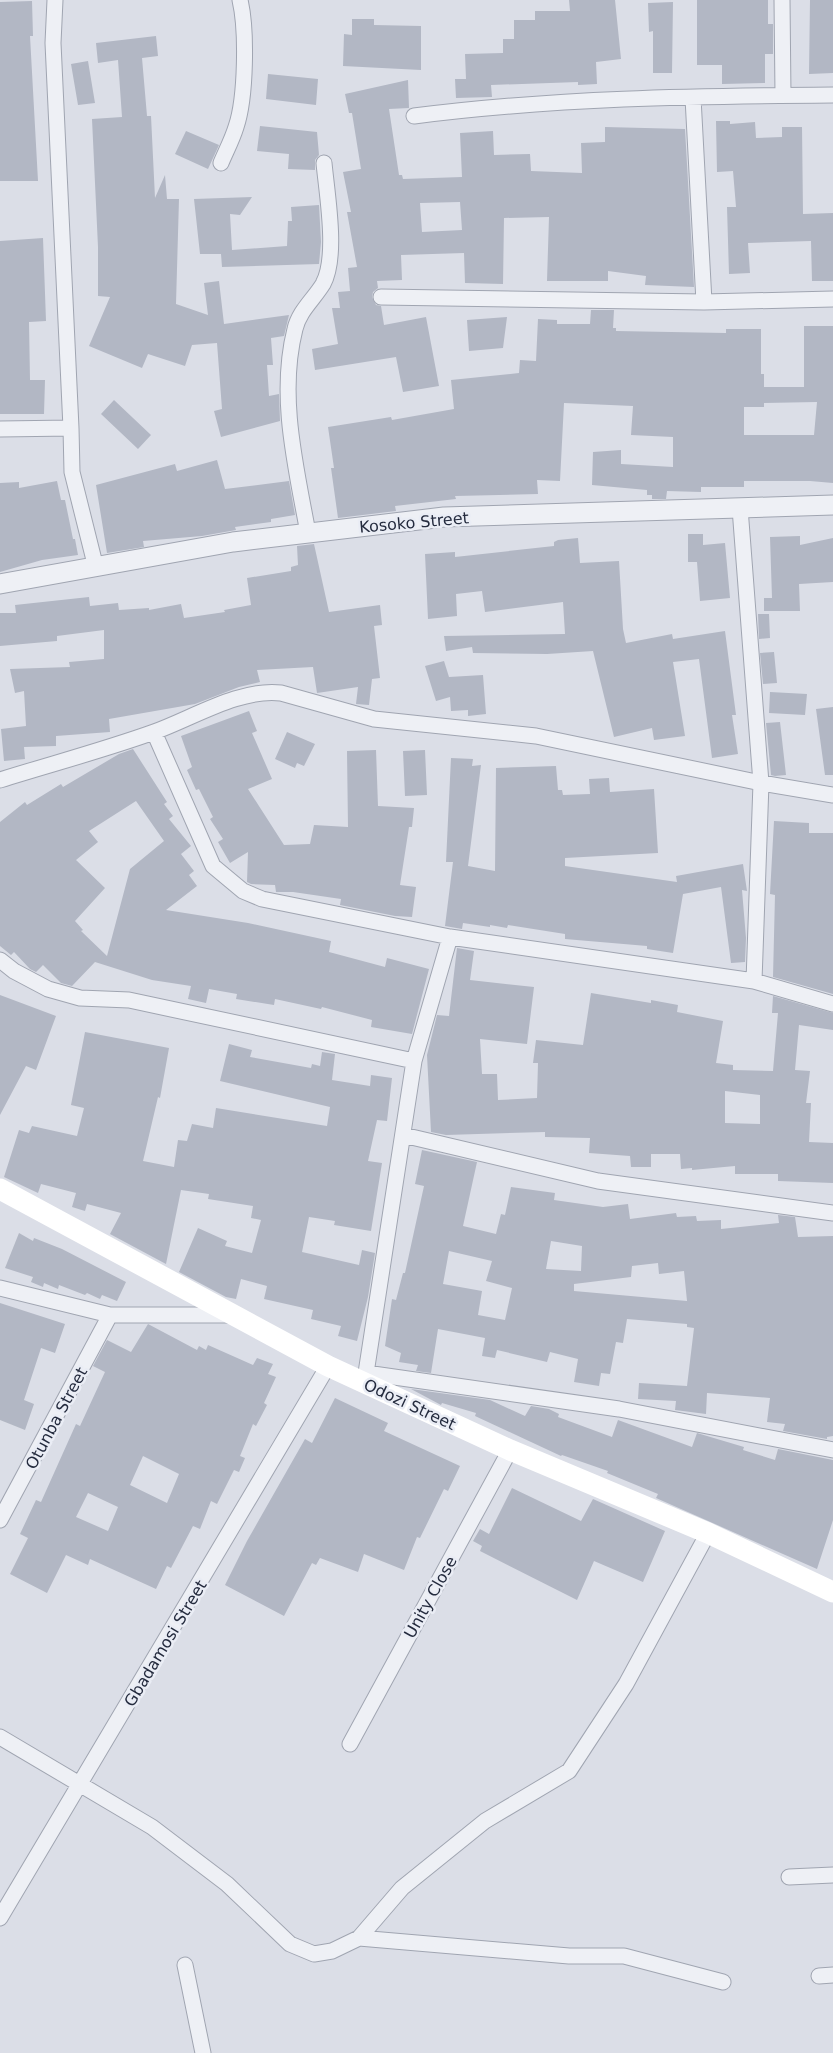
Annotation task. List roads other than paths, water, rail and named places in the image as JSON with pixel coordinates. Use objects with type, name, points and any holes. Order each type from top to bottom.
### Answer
[{"type":"main road","name":"Odozi Street","points":[[0,1190],[328,1366],[371,1381],[510,1450],[708,1533],[833,1592]]},
{"type":"street","points":[[55,0],[53,42],[71,428],[71,467],[96,568]]},
{"type":"street","points":[[221,163],[236,126],[242,100],[244,18],[240,0]]},
{"type":"street","points":[[782,0],[783,95]]},
{"type":"street","points":[[414,116],[491,106],[585,99],[833,94]]},
{"type":"street","points":[[693,98],[704,302]]},
{"type":"street","points":[[308,533],[291,435],[288,374],[295,327],[305,307],[324,283],[332,258],[324,163]]},
{"type":"street","points":[[381,297],[704,302],[833,300]]},
{"type":"street","points":[[0,430],[71,428]]},
{"type":"street","name":"Kosoko Street","points":[[0,584],[232,542],[444,518],[833,505]]},
{"type":"street","points":[[740,508],[761,783],[754,981]]},
{"type":"street","points":[[0,780],[154,732],[248,694],[267,691],[281,693],[374,719],[536,736],[761,783],[833,795]]},
{"type":"street","points":[[154,732],[213,866],[226,880],[242,891],[262,898],[450,937],[754,981],[833,1004]]},
{"type":"street","points":[[450,937],[414,1061],[371,1381],[619,1409],[833,1450]]},
{"type":"street","points":[[0,960],[14,971],[48,989],[80,998],[129,1000],[414,1061]]},
{"type":"street","points":[[403,1136],[598,1181],[833,1213]]},
{"type":"street","points":[[0,1288],[110,1315],[234,1315]]},
{"type":"street","name":"Otunba Street","points":[[0,1520],[110,1315]]},
{"type":"street","name":"Gbadamosi Street","points":[[0,1918],[81,1785],[328,1366]]},
{"type":"street","name":"Unity Close","points":[[350,1744],[510,1450]]},
{"type":"street","points":[[0,1737],[152,1828],[227,1884],[290,1944],[314,1954],[332,1951],[359,1938],[402,1888],[485,1821],[569,1771],[626,1684],[708,1533]]},
{"type":"street","points":[[789,1877],[833,1875]]},
{"type":"street","points":[[359,1938],[569,1956],[624,1956],[723,1982]]},
{"type":"street","points":[[185,1965],[203,2053]]}]
